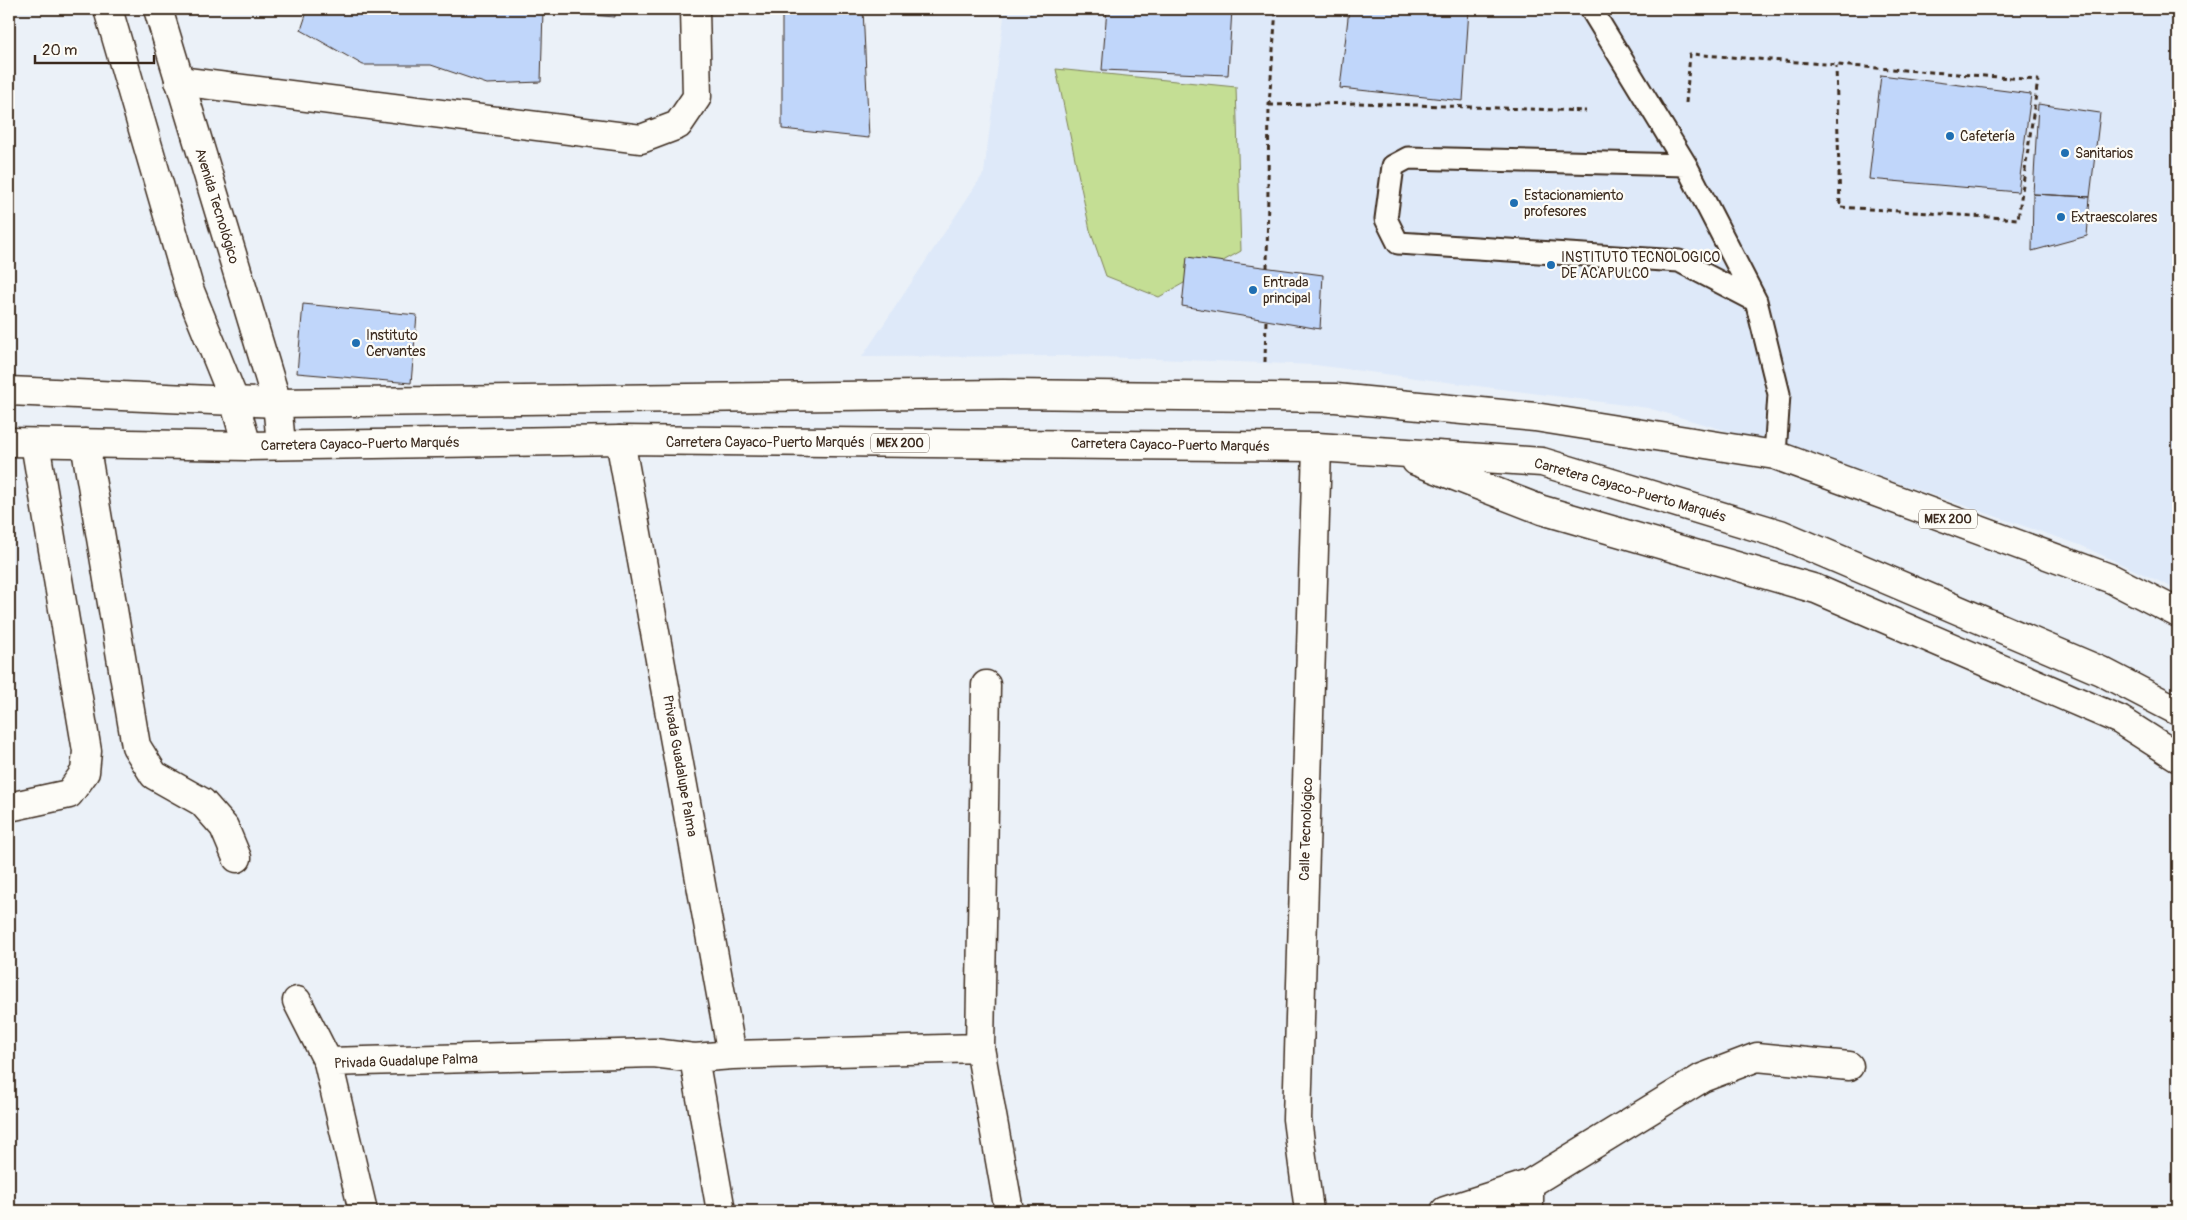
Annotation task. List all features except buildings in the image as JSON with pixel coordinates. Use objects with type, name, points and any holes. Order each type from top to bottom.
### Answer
[{"type":"main road","points":[[108,9],[190,291],[234,400],[247,446]]},
{"type":"main road","name":"Avenida Tecnológico","points":[[158,9],[276,403],[281,444]]},
{"type":"main road","points":[[179,81],[641,139],[678,126],[697,97],[695,9]]},
{"type":"main road","name":"MEX 200","points":[[9,390],[276,403],[993,394],[1336,398],[1536,417],[1776,455],[2112,579],[2178,613]]},
{"type":"main road","name":"Carretera Cayaco-Puerto Marqués","points":[[9,442],[247,446],[620,440],[1317,447],[1542,462],[1780,534],[2102,671],[2178,711]]},
{"type":"main road","name":"Privada Guadalupe Palma","points":[[362,1211],[328,1062],[654,1053],[694,1058],[732,1054],[620,440]]},
{"type":"main road","points":[[9,807],[70,794],[85,772],[87,751],[35,443]]},
{"type":"main road","points":[[85,443],[136,746],[154,776],[202,802],[224,827],[237,858]]},
{"type":"main road","name":"Calle Tecnológico","points":[[1309,1211],[1297,1119],[1317,447]]},
{"type":"main road","points":[[1392,452],[1542,510],[1816,589],[2120,720],[2178,756]]},
{"type":"main road","points":[[986,685],[980,1048],[1009,1211]]},
{"type":"main road","points":[[297,1001],[328,1062]]},
{"type":"main road","points":[[732,1054],[980,1048]]},
{"type":"main road","points":[[1445,1211],[1529,1184],[1702,1078],[1757,1057],[1850,1066]]},
{"type":"main road","points":[[694,1058],[720,1211]]},
{"type":"main road","points":[[1528,1211],[1529,1184]]},
{"type":"lane","points":[[1591,9],[1686,166],[1756,301],[1779,394],[1776,455]]},
{"type":"lane","points":[[1686,166],[1408,158],[1393,166],[1386,219],[1398,243],[1679,261],[1756,301]]},
{"type":"path","points":[[1267,268],[1269,105],[1276,9]]},
{"type":"path","points":[[1685,111],[1690,54],[2038,80],[2018,219],[1840,207],[1836,66]]},
{"type":"path","points":[[1269,105],[1358,103],[1586,111]]},
{"type":"path","points":[[1264,397],[1266,319]]},
{"type":"shaded area","name":"INSTITUTO TECNOLOGICO DE ACAPULCO","points":[[1005,9],[2178,9],[2178,590],[2080,545],[1848,466],[1648,408],[1315,365],[1075,356],[862,357],[984,173]]},
{"type":"green space","points":[[1056,69],[1236,87],[1241,251],[1159,297],[1106,276],[1090,230]]},
{"type":"place","name":"Cafetería","points":[[1950,136]]},
{"type":"place","name":"Sanitarios","points":[[2065,153]]},
{"type":"place","name":"Estacionamiento profesores","points":[[1514,203]]},
{"type":"place","name":"Extraescolares","points":[[2061,217]]},
{"type":"place","name":"INSTITUTO TECNOLOGICO DE ACAPULCO","points":[[1551,265]]},
{"type":"place","name":"Entrada principal","points":[[1253,290]]},
{"type":"place","name":"Instituto Cervantes","points":[[356,343]]}]
